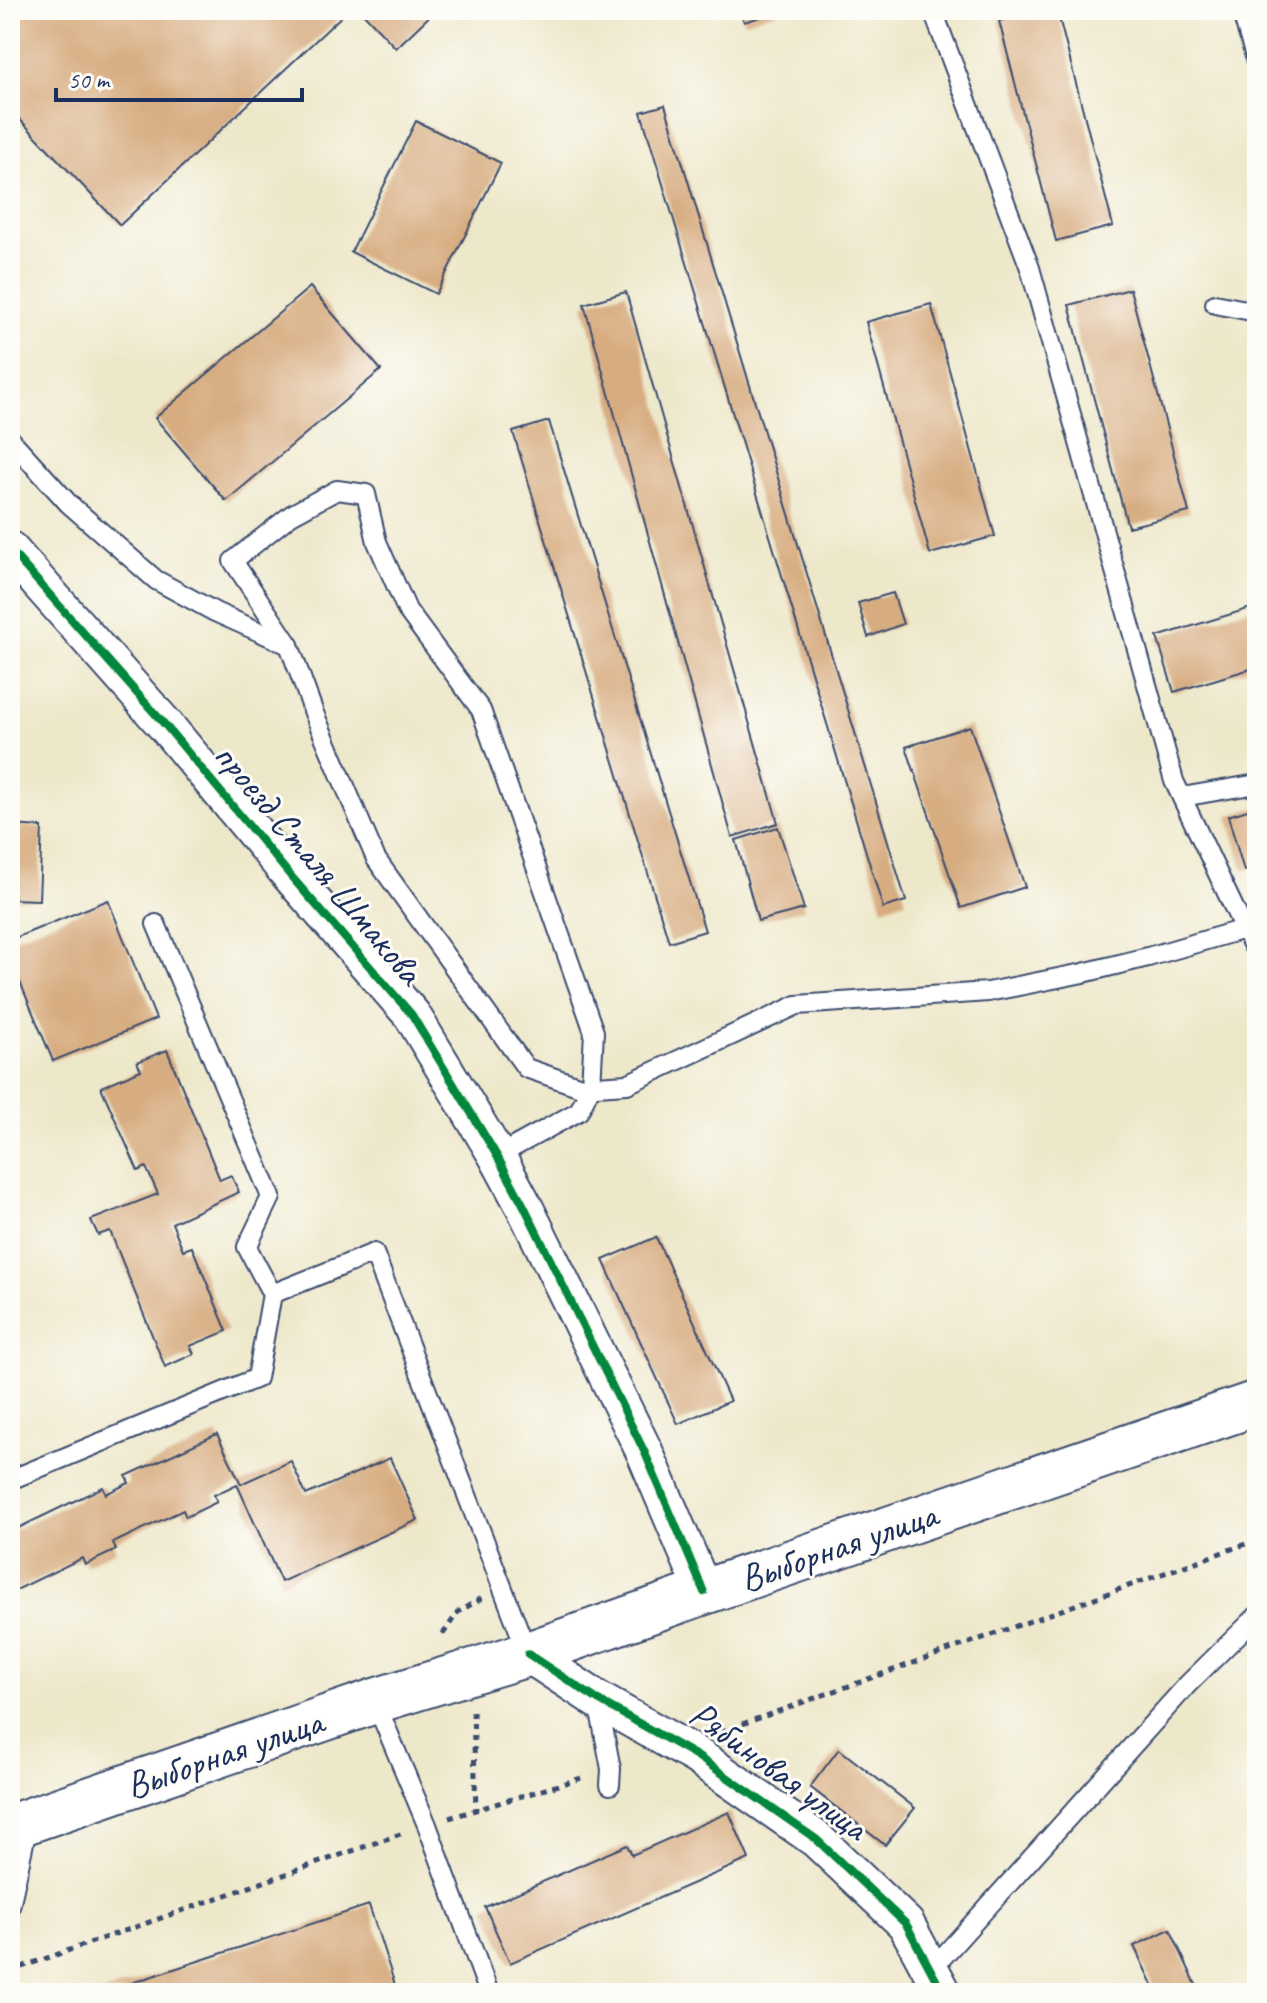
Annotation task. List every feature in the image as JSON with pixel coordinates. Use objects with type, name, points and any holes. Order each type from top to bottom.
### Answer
[{"type":"main road","name":"Выборная улица","points":[[20,1824],[375,1701],[528,1654],[1257,1403]]},
{"type":"street","name":"проезд Сталя Шмакова","points":[[10,550],[166,726],[412,1015],[524,1206],[645,1453],[704,1592]]},
{"type":"street","name":"Рябиновая улица","points":[[528,1654],[598,1700],[697,1756],[816,1839],[906,1924],[937,1981]]},
{"type":"lane","points":[[931,10],[1030,268],[1174,781],[1257,953]]},
{"type":"lane","points":[[1241,10],[1257,63]]},
{"type":"lane","points":[[1215,304],[1257,310]]},
{"type":"lane","points":[[10,439],[69,504],[156,580],[215,612],[289,645]]},
{"type":"lane","points":[[497,1156],[579,1111],[591,1086],[594,1032],[481,710],[407,610],[377,542],[366,494],[337,490],[291,515],[233,561],[289,645],[314,713],[376,859],[526,1068],[581,1087],[591,1086],[627,1084],[797,1005],[988,992],[1083,973],[1244,929]]},
{"type":"lane","points":[[1182,797],[1257,784]]},
{"type":"lane","points":[[10,1480],[257,1378],[272,1294],[247,1247],[271,1197],[156,924]]},
{"type":"lane","points":[[272,1294],[374,1253],[528,1654]]},
{"type":"lane","points":[[937,1981],[1188,1684],[1257,1616]]},
{"type":"lane","points":[[598,1700],[611,1769],[610,1785]]},
{"type":"lane","points":[[375,1701],[427,1825],[489,1993]]},
{"type":"lane","points":[[10,1907],[20,1824]]},
{"type":"path","points":[[443,1634],[458,1612],[502,1586]]},
{"type":"path","points":[[472,1703],[476,1810]]},
{"type":"building","points":[[22,10],[348,10],[120,225],[10,109],[10,21]]},
{"type":"building","points":[[360,10],[436,10],[396,48]]},
{"type":"building","points":[[740,10],[780,10],[780,11],[744,22]]},
{"type":"building","points":[[1041,10],[1057,10],[1113,226],[1056,241],[999,21]]},
{"type":"building","points":[[665,105],[906,901],[883,908],[641,112]]},
{"type":"building","points":[[416,121],[501,163],[436,294],[351,252]]},
{"type":"building","points":[[310,287],[381,370],[226,501],[155,418]]},
{"type":"building","points":[[1130,289],[1189,512],[1128,527],[1069,305]]},
{"type":"building","points":[[626,292],[778,823],[732,837],[584,304]]},
{"type":"building","points":[[931,304],[995,536],[930,554],[866,322]]},
{"type":"building","points":[[549,421],[705,931],[669,942],[513,432]]},
{"type":"building","points":[[893,593],[903,624],[868,637],[858,603]]},
{"type":"building","points":[[1257,606],[1257,667],[1174,692],[1157,637]]},
{"type":"building","points":[[970,726],[1025,887],[961,908],[906,747]]},
{"type":"building","points":[[1257,807],[1257,866],[1244,871],[1228,816]]},
{"type":"building","points":[[10,825],[42,827],[39,900],[10,899]]},
{"type":"building","points":[[778,827],[804,909],[758,921],[736,840]]},
{"type":"building","points":[[108,900],[156,1019],[53,1061],[10,958],[10,940]]},
{"type":"building","points":[[167,1050],[220,1180],[231,1175],[239,1192],[172,1223],[183,1250],[192,1247],[227,1331],[190,1346],[194,1354],[165,1367],[110,1231],[98,1235],[91,1220],[158,1194],[146,1167],[138,1171],[101,1087],[141,1070],[137,1062]]},
{"type":"building","points":[[656,1237],[730,1401],[678,1424],[603,1260]]},
{"type":"building","points":[[217,1434],[241,1484],[291,1461],[306,1495],[390,1458],[418,1520],[281,1582],[237,1484],[214,1495],[217,1502],[186,1517],[183,1510],[113,1543],[116,1550],[85,1565],[82,1558],[12,1592],[15,1598],[10,1600],[10,1532],[103,1487],[106,1494],[129,1483],[126,1476]]},
{"type":"building","points":[[839,1749],[915,1808],[885,1845],[810,1787]]},
{"type":"building","points":[[729,1812],[749,1859],[510,1963],[485,1907],[627,1845],[632,1855]]},
{"type":"building","points":[[369,1905],[397,1991],[101,1993]]},
{"type":"building","points":[[1170,1929],[1197,1987],[1184,1993],[1156,1993],[1134,1946]]},
{"type":"cycle path","points":[[10,550],[166,726],[412,1015],[524,1206],[645,1453],[704,1592]]},
{"type":"cycle path","points":[[528,1654],[598,1700],[697,1756],[816,1839],[906,1924],[943,1993]]}]
